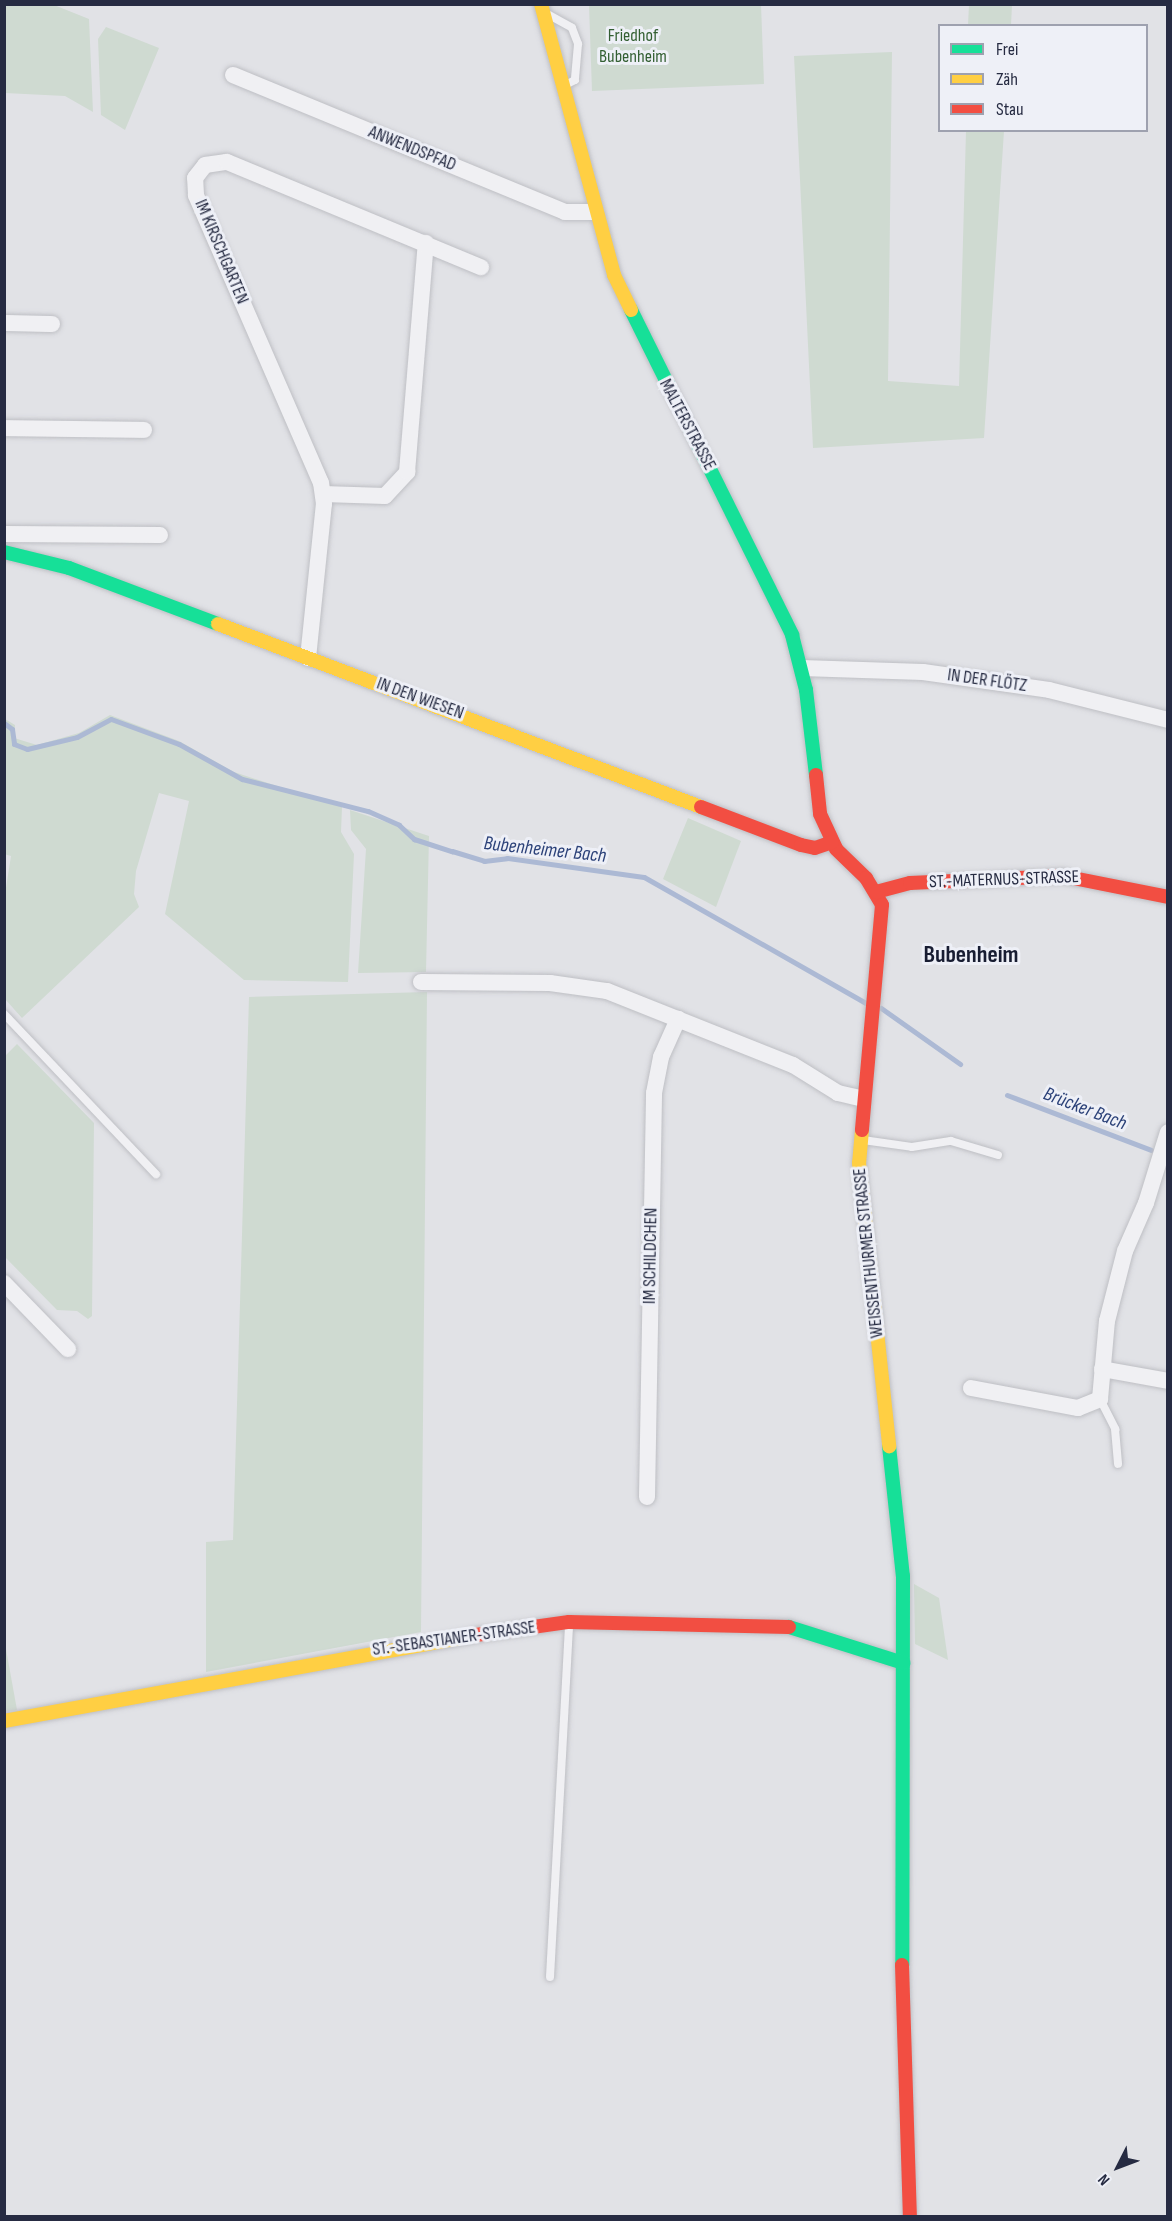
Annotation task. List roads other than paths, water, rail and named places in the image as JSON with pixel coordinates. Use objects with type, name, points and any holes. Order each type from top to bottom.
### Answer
[{"type":"main road","name":"MALTERSTRASSE","points":[[542,9],[593,212],[638,331],[788,625],[802,668],[815,789],[832,842]]},
{"type":"main road","name":"IN DEN WIESEN","points":[[4,552],[69,568],[801,845],[815,848],[832,842]]},
{"type":"main road","points":[[832,842],[876,892]]},
{"type":"main road","name":"ST.-MATERNUS-STRASSE","points":[[876,892],[910,883],[1063,876],[1167,897]]},
{"type":"main road","name":"WEISSENTHURMER STRASSE","points":[[876,892],[882,919],[859,1139],[862,1214],[901,1550],[902,2012],[910,2217]]},
{"type":"main road","name":"ST.-SEBASTIANER-STRASSE","points":[[4,1721],[402,1645],[569,1622],[795,1627],[903,1663]]},
{"type":"street","name":"ANWENDSPFAD","points":[[233,75],[565,212],[593,212]]},
{"type":"street","name":"IM KIRSCHGARTEN","points":[[308,658],[323,494],[196,195],[195,178],[205,165],[226,162],[481,267]]},
{"type":"street","points":[[323,494],[385,496],[407,472],[426,243]]},
{"type":"street","points":[[4,323],[52,324]]},
{"type":"street","points":[[4,428],[144,430]]},
{"type":"street","points":[[4,534],[160,535]]},
{"type":"street","name":"IN DER FLÖTZ","points":[[802,668],[923,672],[1049,690],[1167,720]]},
{"type":"street","points":[[421,982],[569,984],[620,995],[793,1065],[838,1093],[863,1099]]},
{"type":"street","name":"IM SCHILDCHEN","points":[[648,1497],[654,1093],[661,1057],[678,1019]]},
{"type":"street","points":[[971,1388],[1078,1408],[1100,1399],[1107,1321],[1125,1251],[1146,1203],[1167,1132]]},
{"type":"street","points":[[4,1283],[68,1349]]},
{"type":"street","points":[[1102,1369],[1167,1381]]},
{"type":"lane","points":[[542,9],[572,28],[578,44],[575,80],[561,86]]},
{"type":"lane","points":[[4,1014],[156,1174]]},
{"type":"lane","points":[[859,1139],[912,1147],[951,1141],[998,1155]]},
{"type":"lane","points":[[1100,1399],[1115,1429],[1118,1464]]},
{"type":"lane","points":[[550,1977],[569,1622]]},
{"type":"waterway","name":"Bubenheimer Bach","points":[[4,723],[12,729],[14,744],[27,749],[77,737],[111,719],[179,744],[242,779],[368,811],[399,825],[414,839],[484,861],[507,858],[644,877],[866,1003]]},
{"type":"waterway","name":"Brücker Bach","points":[[881,1008],[960,1064]]},
{"type":"waterway","name":"Brücker Bach","points":[[1007,1095],[1151,1150]]},
{"type":"district","name":"Bubenheim","points":[[971,955]]},
{"type":"park label","name":"Friedhof Bubenheim","points":[[633,47]]}]
